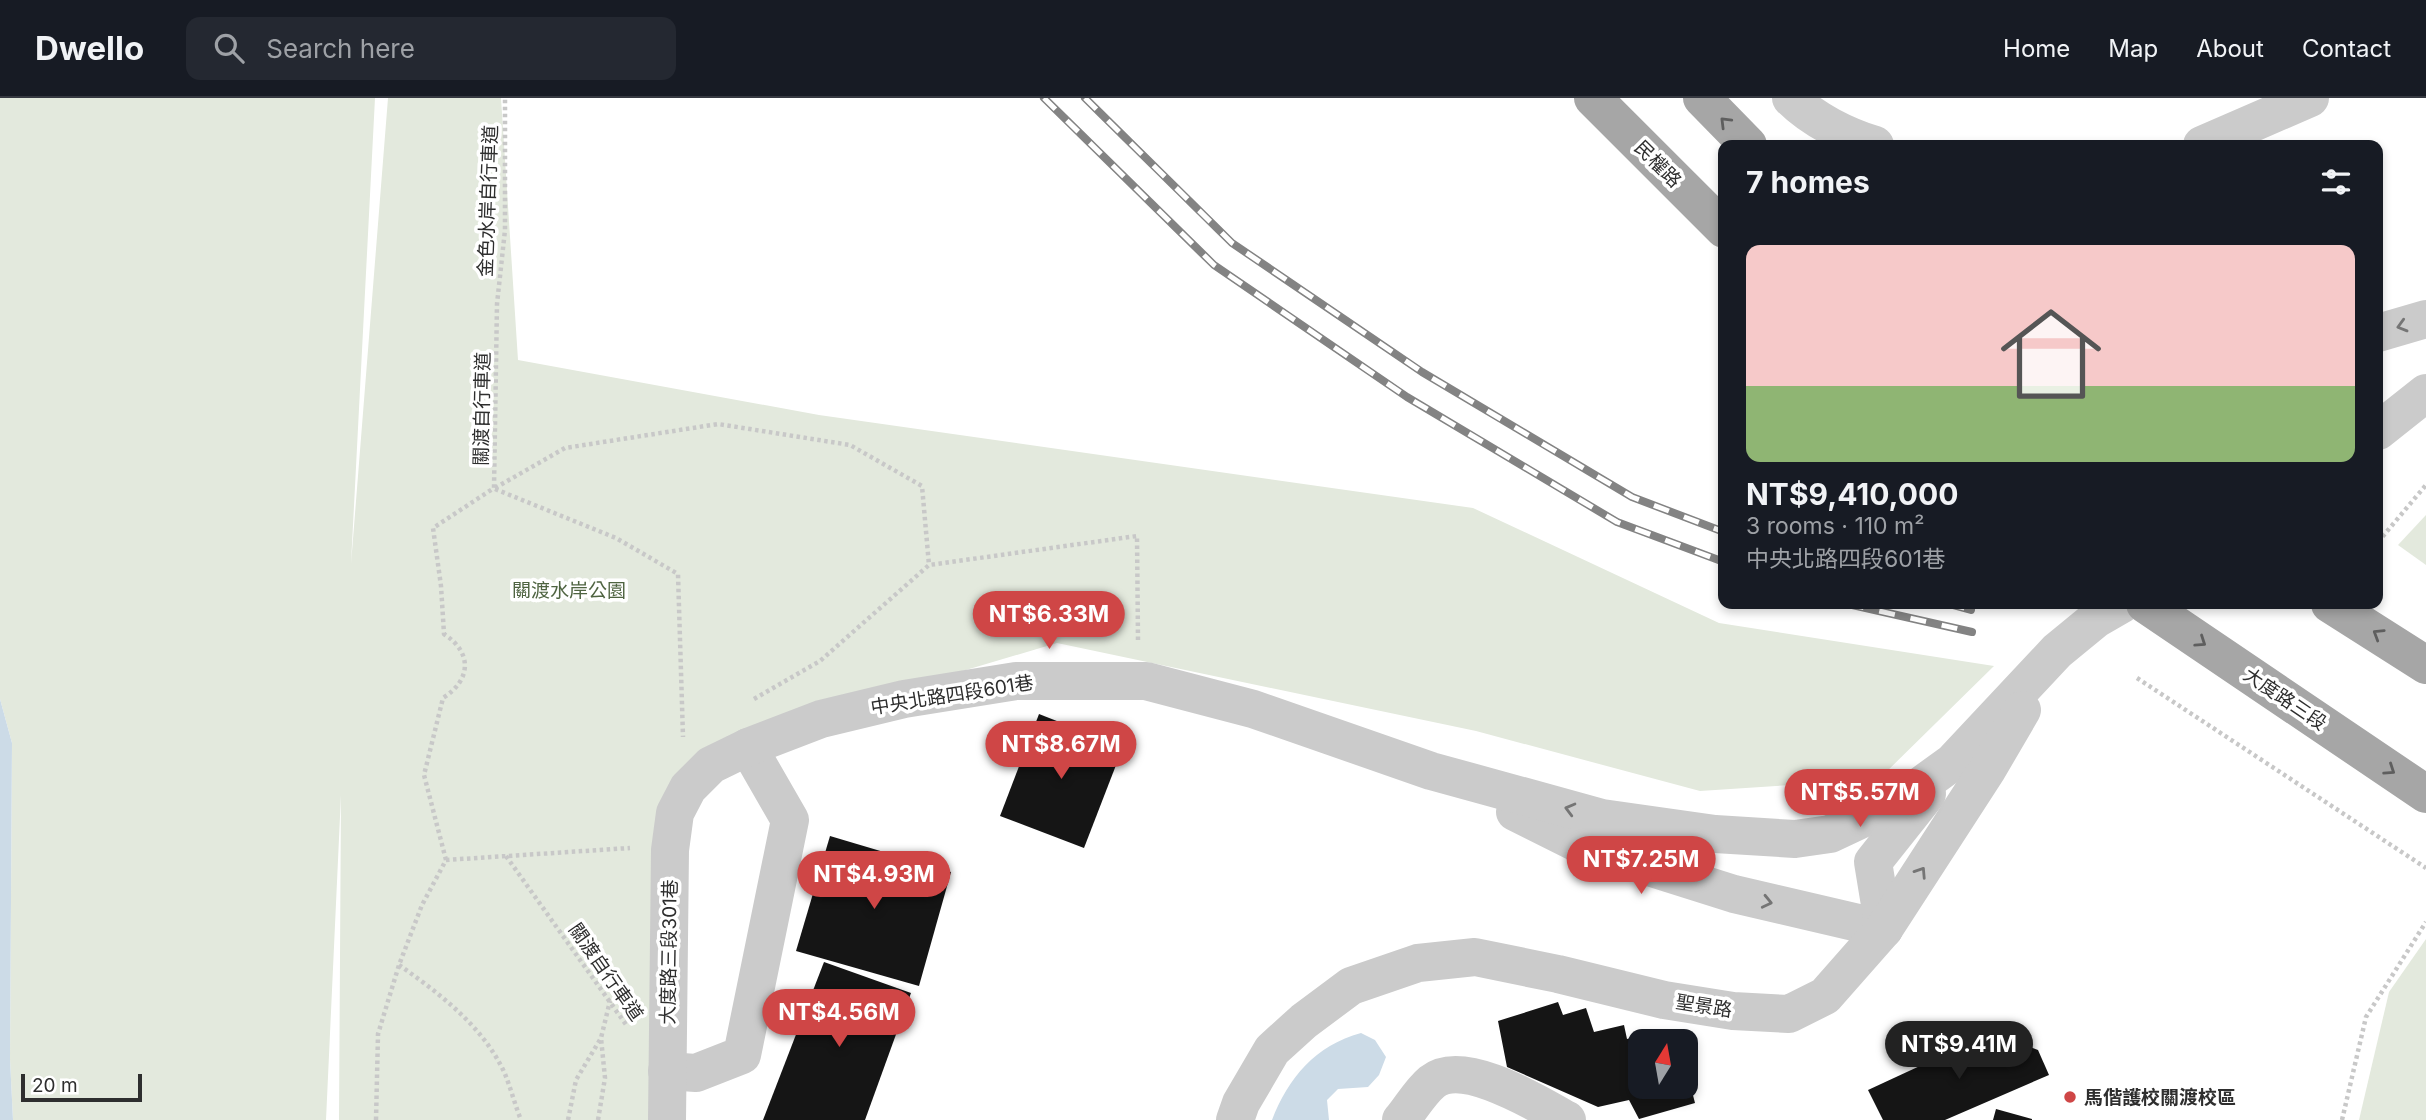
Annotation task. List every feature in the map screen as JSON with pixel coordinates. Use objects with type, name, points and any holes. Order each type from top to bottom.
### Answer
[{"type":"main road","name":"民權路","points":[[1593,98],[1718,223]]},
{"type":"main road","points":[[1702,98],[1743,140]]},
{"type":"main road","name":"大度路三段","points":[[2152,609],[2426,794]]},
{"type":"main road","points":[[2338,609],[2426,665]]},
{"type":"street","points":[[1791,98],[1802,108],[1858,140]]},
{"type":"street","points":[[2213,140],[2310,98]]},
{"type":"street","points":[[2383,332],[2426,319]]},
{"type":"street","points":[[2383,427],[2426,393]]},
{"type":"street","points":[[2057,651],[2114,609]]},
{"type":"street","name":"中央北路四段601巷","points":[[688,788],[711,765],[748,747],[821,719],[916,697],[1016,681],[1139,681],[1253,709],[1431,771],[1602,818],[1715,834],[1795,839],[1830,834],[1898,802],[1953,762],[2057,651]]},
{"type":"street","name":"聖景路","points":[[1235,1120],[1241,1103],[1272,1050],[1304,1021],[1351,986],[1418,963],[1475,957],[1664,1000],[1733,1011],[1789,1014],[1825,996],[1884,929],[1987,770],[2057,651]]},
{"type":"street","points":[[667,1072],[695,1073],[742,1055],[790,820],[748,747]]},
{"type":"street","points":[[1884,929],[1872,862],[1953,762]]},
{"type":"street","name":"中央北路四段601巷","points":[[1431,771],[1586,847],[1734,894],[1884,929]]},
{"type":"street","name":"大度路三段301巷","points":[[667,1120],[670,850],[675,813],[688,788]]},
{"type":"street","points":[[1401,1120],[1433,1081],[1460,1074],[1506,1088],[1567,1120]]},
{"type":"path","name":"金色水岸自行車道","points":[[497,304],[505,230],[505,98]]},
{"type":"path","name":"關渡自行車道","points":[[446,860],[424,775],[443,698],[454,691],[462,680],[465,667],[463,653],[456,642],[444,634],[433,528],[494,488],[497,304]]},
{"type":"path","points":[[494,488],[565,449],[718,424],[850,445],[922,486],[929,565]]},
{"type":"path","points":[[2383,536],[2426,485]]},
{"type":"path","points":[[494,488],[616,538],[678,574],[683,740],[694,734]]},
{"type":"path","points":[[751,701],[820,661],[929,565],[1137,536],[1139,681]]},
{"type":"path","points":[[2137,678],[2426,868]]},
{"type":"path","points":[[376,1120],[378,1034],[399,965],[422,905],[446,860],[640,847],[670,850]]},
{"type":"path","name":"關渡自行車道","points":[[506,856],[611,1000],[630,1031]]},
{"type":"path","points":[[2342,1120],[2366,1017],[2426,922]]},
{"type":"path","points":[[399,965],[425,983],[466,1019],[486,1042],[505,1073],[522,1120]]},
{"type":"path","points":[[568,1120],[576,1080],[601,1038],[611,1000]]},
{"type":"path","points":[[598,1120],[605,1078],[601,1038]]},
{"type":"green space","name":"關渡水岸公園","points":[[0,98],[375,98],[351,564],[388,98],[501,98],[518,360],[819,415],[1473,508],[1719,623],[1994,666],[1879,779],[1700,791],[1476,731],[1057,643],[728,741],[667,790],[667,1120],[339,1120],[341,795],[326,1120],[13,1120],[10,1059],[12,743],[0,699]]},
{"type":"green space","points":[[2426,515],[2426,565],[2398,545]]},
{"type":"green space","points":[[2426,939],[2426,1120],[2359,1120],[2389,992]]},
{"type":"water","points":[[0,699],[12,743],[10,1059],[13,1120],[0,1120]]},
{"type":"water","points":[[1361,1033],[1375,1040],[1386,1057],[1379,1075],[1368,1087],[1338,1089],[1327,1100],[1329,1120],[1272,1120],[1286,1090],[1306,1065],[1330,1046]]},
{"type":"building","points":[[1039,714],[1123,747],[1084,848],[1000,816]]},
{"type":"building","points":[[830,836],[951,872],[919,986],[796,951]]},
{"type":"building","points":[[824,962],[911,993],[865,1120],[763,1120]]},
{"type":"building","points":[[1558,1002],[1563,1015],[1586,1008],[1594,1032],[1624,1025],[1628,1039],[1628,1099],[1694,1099],[1695,1103],[1639,1119],[1629,1100],[1598,1107],[1507,1067],[1498,1021]]},
{"type":"building","points":[[1991,1033],[2038,1050],[2049,1075],[1945,1120],[1883,1120],[1868,1090]]},
{"type":"building","points":[[1996,1109],[2032,1119],[2032,1120],[1993,1120]]},
{"type":"railway","points":[[1044,98],[1214,265],[1407,397],[1617,522],[1718,560]]},
{"type":"railway","points":[[1085,98],[1232,243],[1422,372],[1632,497],[1718,530]]},
{"type":"railway","points":[[1870,609],[1972,632]]},
{"type":"place","name":"馬偕護校關渡校區","points":[[2070,1097]]}]
